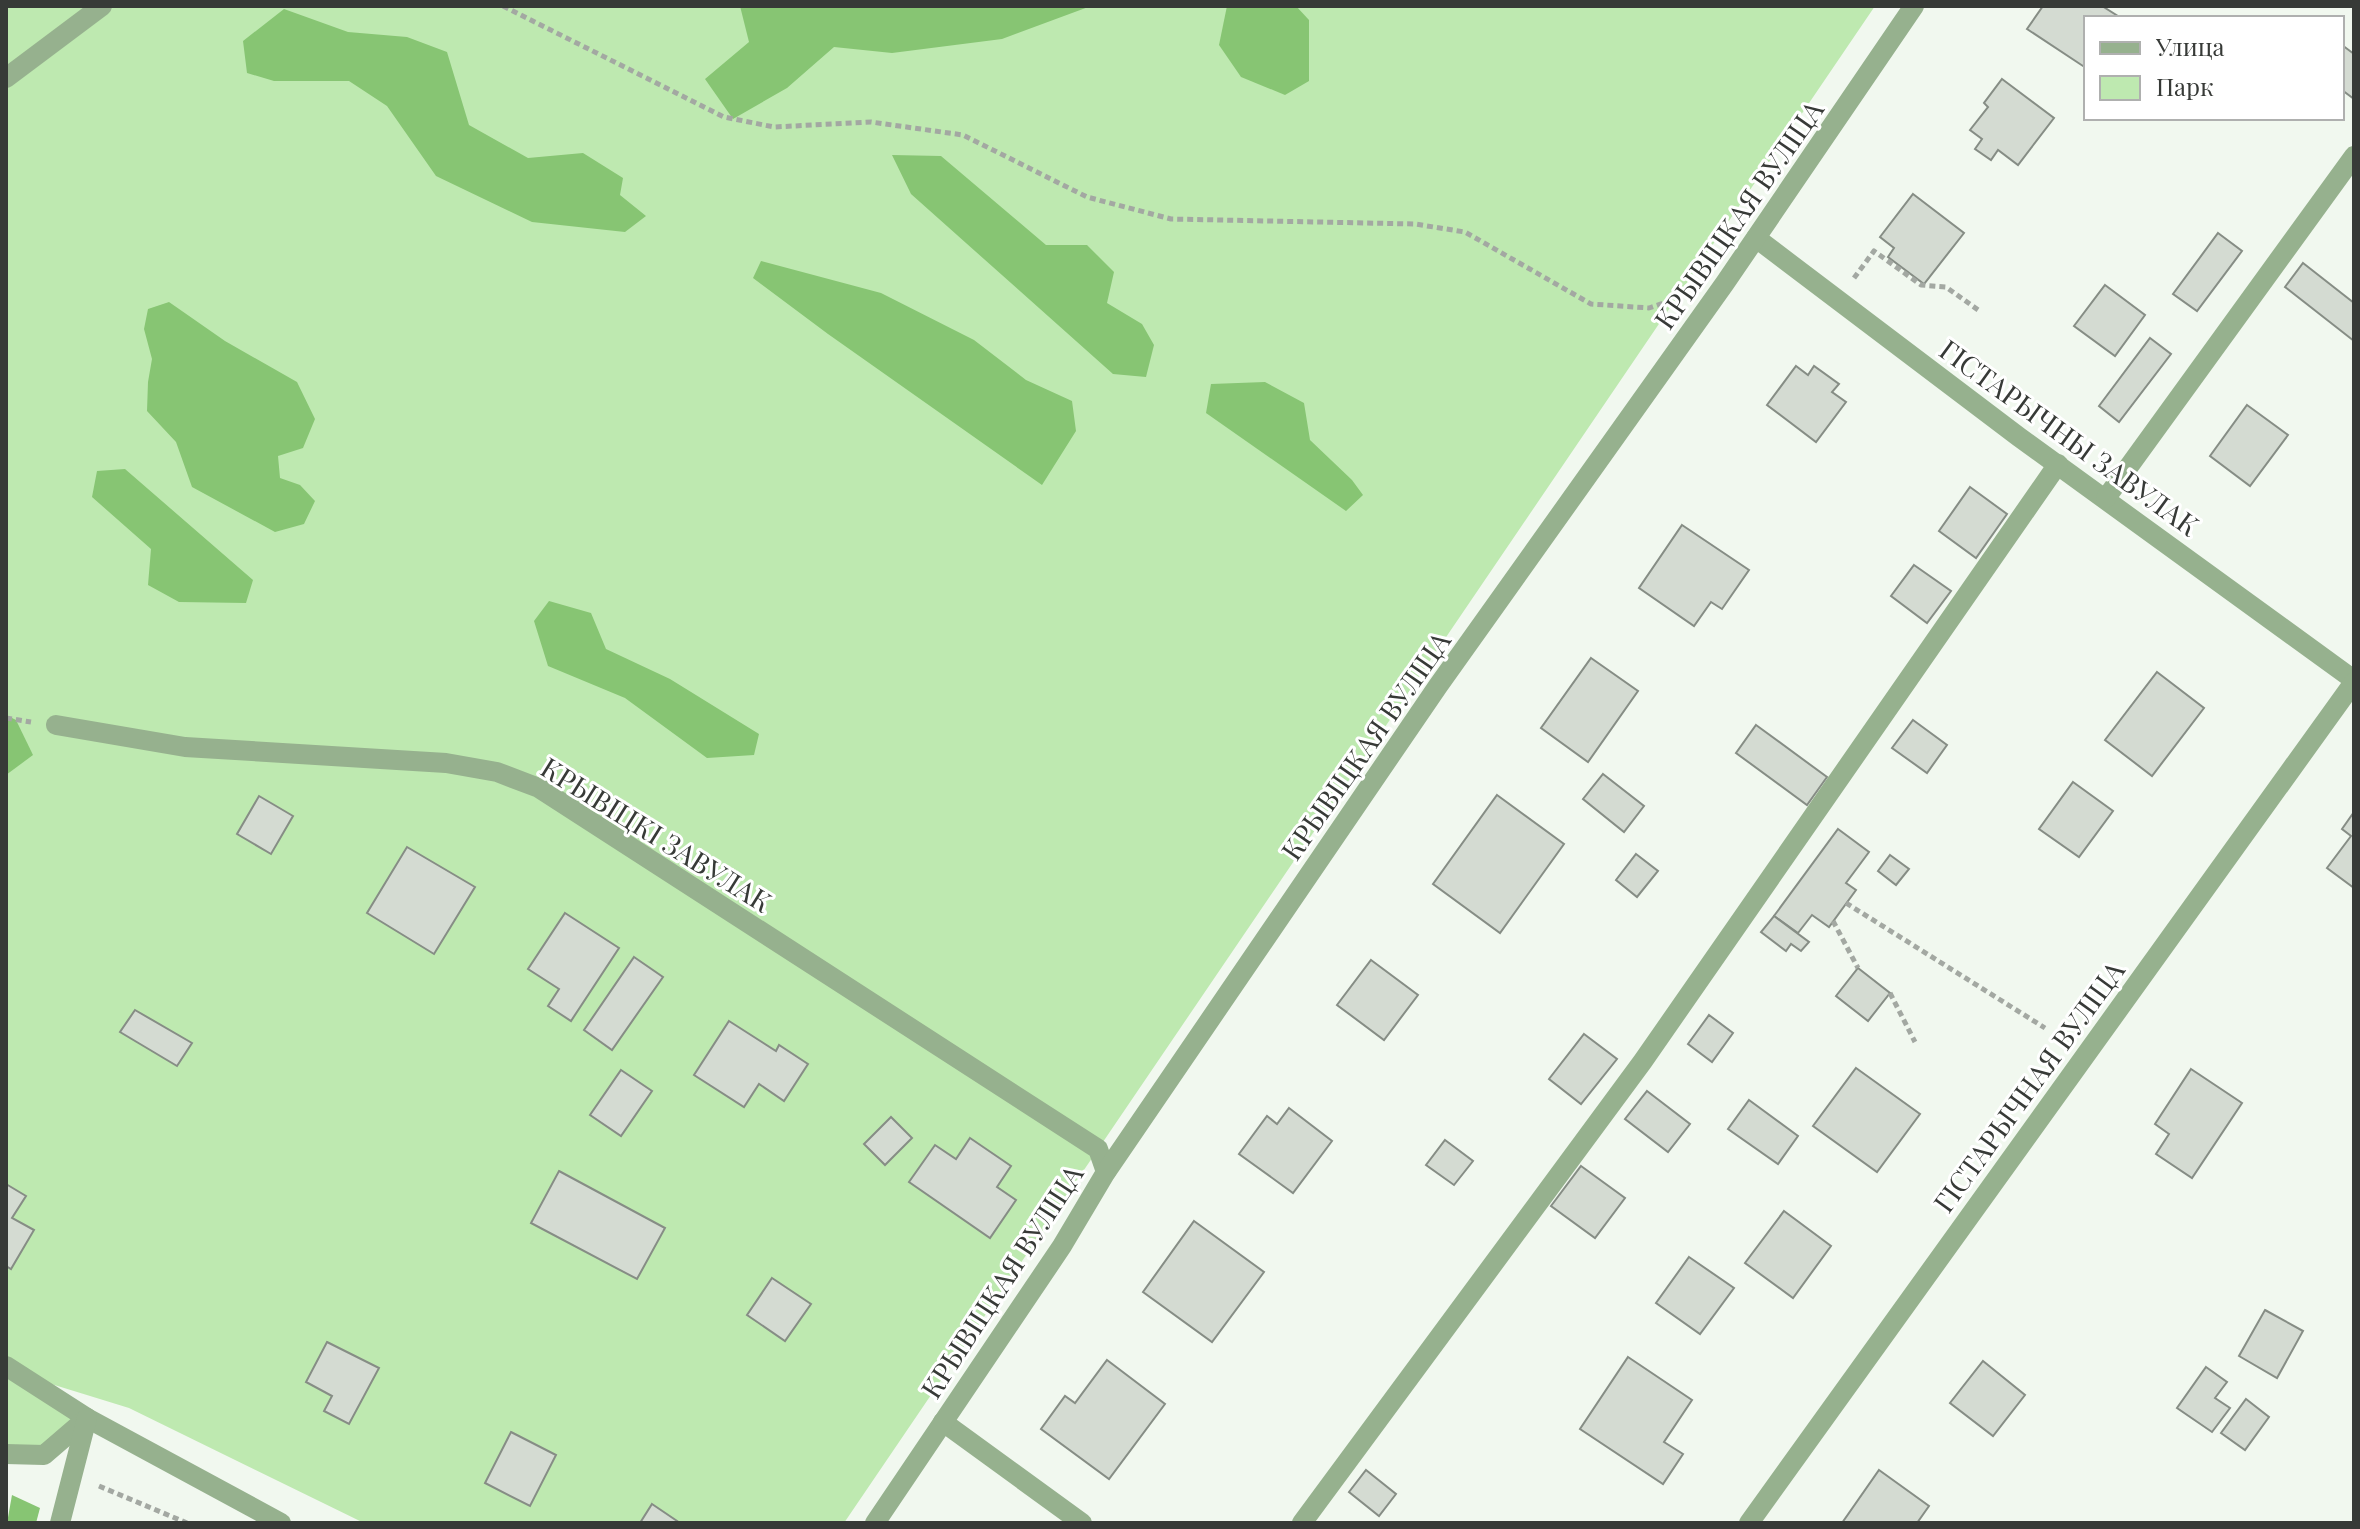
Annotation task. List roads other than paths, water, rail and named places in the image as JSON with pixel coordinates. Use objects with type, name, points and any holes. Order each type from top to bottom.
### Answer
[{"type":"street","points":[[6,78],[102,6]]},
{"type":"street","name":"КРЫВІЦКАЯ ВУЛІЦА","points":[[875,1523],[1062,1246],[1106,1172],[1438,686],[1725,283],[1914,6]]},
{"type":"street","points":[[2106,498],[2354,156]]},
{"type":"street","name":"ГІСТАРЫЧНЫ ЗАВУЛАК","points":[[1756,238],[2354,681]]},
{"type":"street","points":[[1302,1523],[1643,1061],[2058,464]]},
{"type":"street","name":"ГІСТАРЫЧНАЯ ВУЛІЦА","points":[[1749,1523],[2354,681]]},
{"type":"street","name":"КРЫВІЦКІ ЗАВУЛАК","points":[[56,725],[185,747],[446,763],[497,772],[539,788],[1098,1149],[1106,1172]]},
{"type":"street","points":[[6,1366],[87,1418],[281,1523]]},
{"type":"street","points":[[6,1454],[44,1455],[87,1418]]},
{"type":"street","points":[[60,1523],[87,1418]]},
{"type":"street","points":[[943,1422],[1082,1523]]}]
